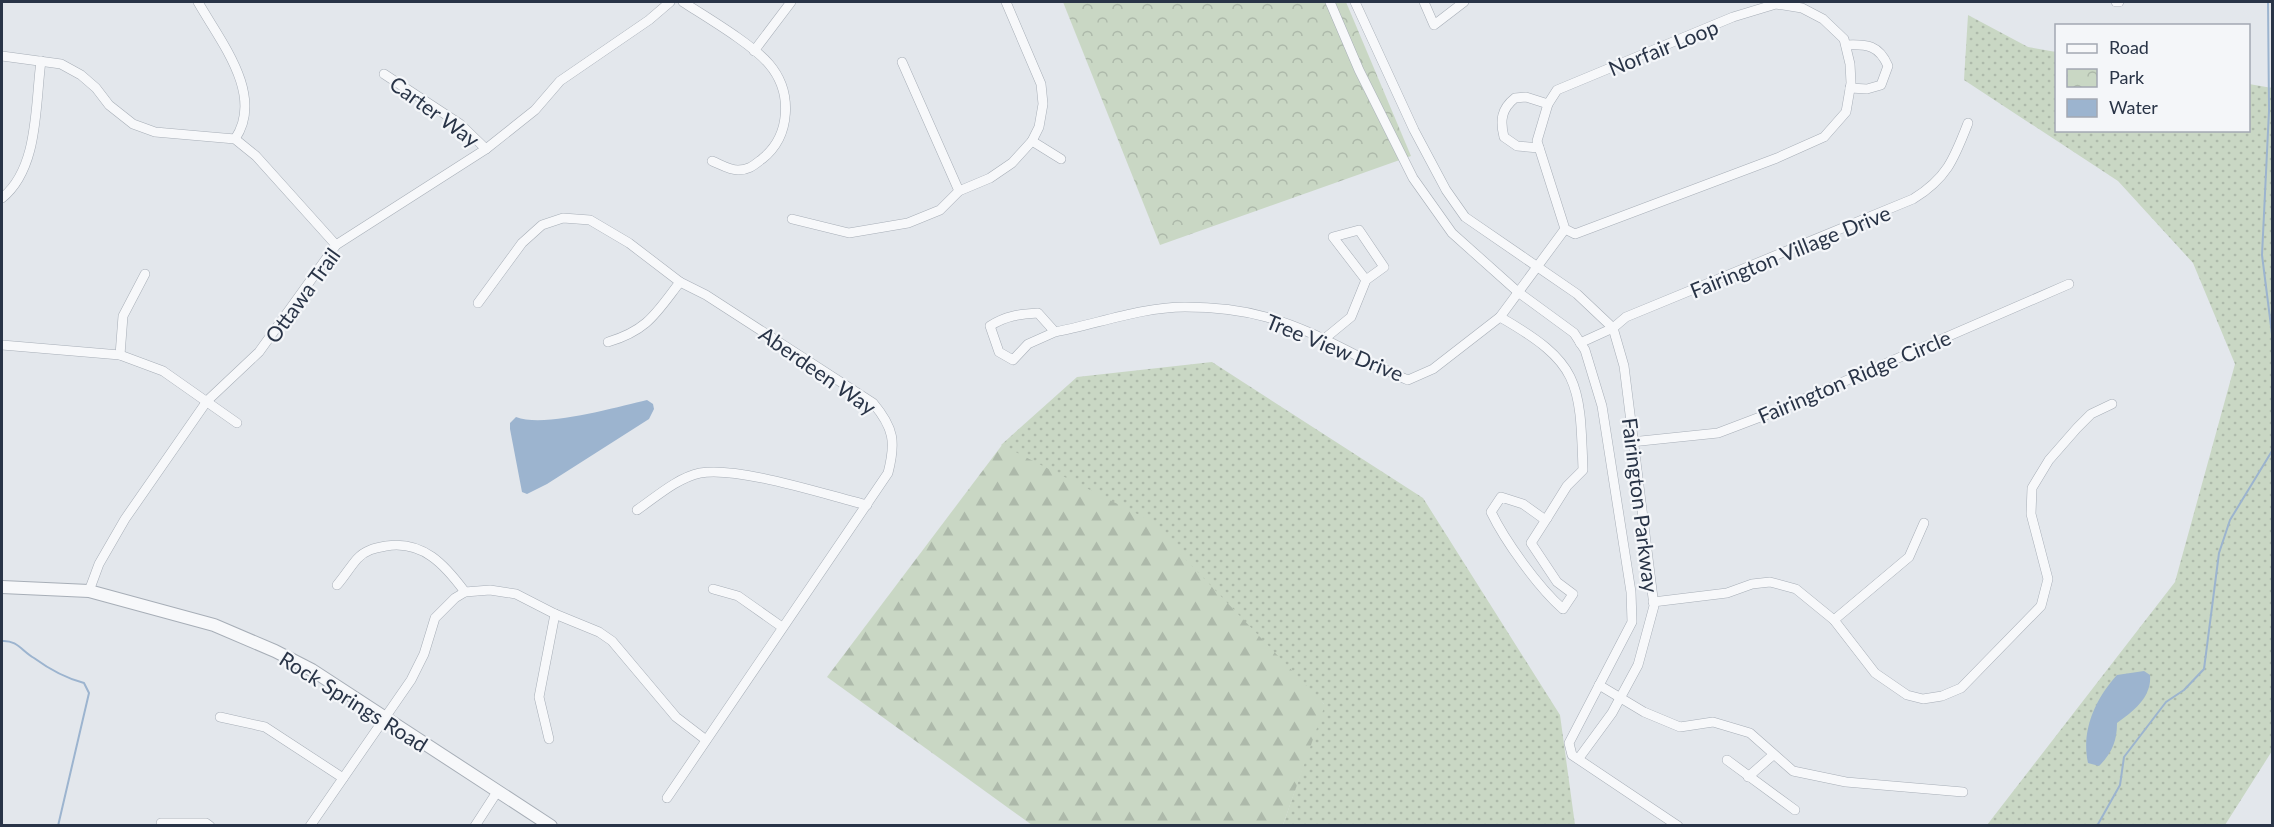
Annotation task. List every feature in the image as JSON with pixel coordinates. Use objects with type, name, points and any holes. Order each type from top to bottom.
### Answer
[{"type":"street","points":[[198,2],[236,70],[246,96],[243,126],[235,139]]},
{"type":"street","name":"Ottawa Trail","points":[[89,591],[99,564],[125,519],[207,401],[260,352],[336,245],[486,148],[535,110],[560,81],[649,20],[670,2]]},
{"type":"street","points":[[683,2],[769,63],[780,82],[786,112],[783,133],[772,151],[749,169],[735,170],[712,161]]},
{"type":"street","points":[[754,51],[791,2]]},
{"type":"street","points":[[792,219],[849,233],[908,223],[940,210],[958,191],[990,178],[1012,163],[1032,141],[1039,127],[1043,104],[1041,84],[1006,2]]},
{"type":"street","name":"Fairington Parkway","points":[[1330,2],[1359,70],[1413,178],[1452,233],[1518,292],[1574,333],[1585,350],[1602,406],[1631,592],[1632,622],[1569,743],[1572,755],[1579,758],[1621,697],[1638,665],[1653,602],[1631,442],[1624,366],[1613,328]]},
{"type":"street","points":[[1355,2],[1414,130],[1446,190],[1465,217],[1577,294],[1613,328]]},
{"type":"street","points":[[1424,2],[1434,25],[1463,2]]},
{"type":"street","name":"Norfair Loop","points":[[1548,104],[1557,90],[1733,18],[1776,4],[1802,8],[1823,19],[1844,39],[1846,45]]},
{"type":"street","points":[[1565,230],[1575,234],[1777,159],[1824,137],[1846,112],[1850,88],[1850,64],[1846,45],[1862,44],[1876,47],[1882,53],[1888,66],[1881,85],[1867,89],[1850,88]]},
{"type":"street","points":[[2,56],[61,64],[81,75],[96,88],[109,105],[133,124],[155,132],[235,139],[256,156],[336,245]]},
{"type":"street","points":[[2,198],[14,187],[22,173],[29,152],[41,61]]},
{"type":"street","points":[[902,62],[958,191]]},
{"type":"street","name":"Carter Way","points":[[384,74],[460,124],[486,148]]},
{"type":"street","points":[[1539,148],[1517,146],[1504,137],[1501,124],[1503,113],[1515,98],[1536,99],[1548,104],[1537,141],[1565,230]]},
{"type":"street","name":"Fairington Village Drive","points":[[1580,343],[1613,328],[1626,317],[1914,199],[1933,187],[1950,167],[1968,123]]},
{"type":"street","points":[[1032,141],[1061,159]]},
{"type":"street","name":"Aberdeen Way","points":[[478,303],[522,243],[542,225],[563,218],[590,220],[629,243],[680,282],[706,295],[873,403],[885,417],[892,436],[894,451],[888,473],[667,798]]},
{"type":"street","points":[[1323,340],[1351,317],[1365,280],[1384,267],[1359,230],[1333,237],[1365,280]]},
{"type":"street","points":[[1536,267],[1565,230]]},
{"type":"street","name":"Tree View Drive","points":[[1055,332],[1038,313],[1016,314],[1000,319],[990,326],[999,352],[1013,360],[1028,344],[1055,332],[1123,316],[1183,307],[1265,316],[1408,380],[1433,369],[1500,316],[1536,267]]},
{"type":"street","points":[[120,355],[123,316],[145,274]]},
{"type":"street","points":[[608,342],[631,335],[649,322],[680,282]]},
{"type":"street","name":"Fairington Ridge Circle","points":[[1631,442],[1728,429],[1776,411],[2069,284]]},
{"type":"street","points":[[1500,316],[1558,357],[1575,384],[1581,420],[1582,470],[1567,486],[1547,518],[1531,543],[1557,582],[1573,594],[1563,609],[1548,596],[1499,530],[1491,512],[1501,497],[1524,504],[1544,519],[1547,518]]},
{"type":"street","points":[[2,345],[120,355],[162,371],[237,423]]},
{"type":"street","points":[[1653,602],[1727,593],[1752,584],[1770,582],[1796,589],[1834,621],[1875,673],[1907,695],[1923,699],[1942,696],[1961,688],[2041,606],[2048,579],[2031,514],[2032,488],[2049,460],[2077,428],[2091,414],[2112,404]]},
{"type":"street","points":[[637,510],[682,479],[712,473],[734,472],[867,505]]},
{"type":"street","points":[[1834,621],[1909,557],[1924,523]]},
{"type":"street","points":[[337,585],[358,558],[371,549],[397,544],[426,552],[446,566],[465,592]]},
{"type":"street","name":"Rock Springs Road","points":[[2,587],[89,591],[214,625],[275,651],[312,670],[551,825]]},
{"type":"street","points":[[713,589],[738,596],[782,627]]},
{"type":"street","points":[[310,825],[420,663],[435,618],[455,598],[465,592],[502,591],[516,594],[555,614],[599,632],[612,641],[676,717],[706,740]]},
{"type":"street","points":[[549,739],[539,697],[555,614]]},
{"type":"street","points":[[1599,685],[1644,712],[1680,727],[1713,722],[1750,733],[1793,771],[1835,780],[1963,792]]},
{"type":"street","points":[[220,717],[265,727],[343,778]]},
{"type":"street","points":[[1748,777],[1773,754]]},
{"type":"street","points":[[1579,758],[1678,825]]},
{"type":"street","points":[[1727,760],[1795,810]]},
{"type":"street","points":[[475,825],[497,792]]},
{"type":"street","points":[[161,823],[206,823],[210,825]]},
{"type":"green space","points":[[1063,2],[1346,2],[1411,156],[1160,245]]},
{"type":"green space","points":[[1968,15],[2028,47],[2055,52],[2055,132],[2250,132],[2250,84],[2272,88],[2272,751],[2225,825],[1987,825],[2175,582],[2235,364],[2193,263],[2118,181],[1964,80]]},
{"type":"green space","points":[[1212,362],[1423,498],[1560,715],[1575,825],[1283,825],[1324,704],[1001,445],[1077,377]]},
{"type":"green space","points":[[1002,445],[1147,519],[1325,705],[1283,825],[1032,825],[827,677]]},
{"type":"water","points":[[647,400],[653,404],[654,409],[649,419],[547,484],[527,494],[522,492],[510,429],[510,423],[516,417],[529,420],[562,418]]},
{"type":"water","points":[[2144,671],[2150,675],[2145,697],[2117,723],[2113,746],[2104,761],[2099,766],[2088,763],[2086,739],[2088,727],[2102,694],[2117,675]]},
{"type":"waterway","points":[[2268,2],[2269,111],[2262,255],[2272,334]]},
{"type":"waterway","points":[[2097,826],[2120,785],[2124,757],[2166,702],[2184,690],[2204,669],[2219,553],[2230,520],[2272,451]]},
{"type":"waterway","points":[[2,641],[16,644],[51,669],[84,683],[89,693],[58,826]]}]
